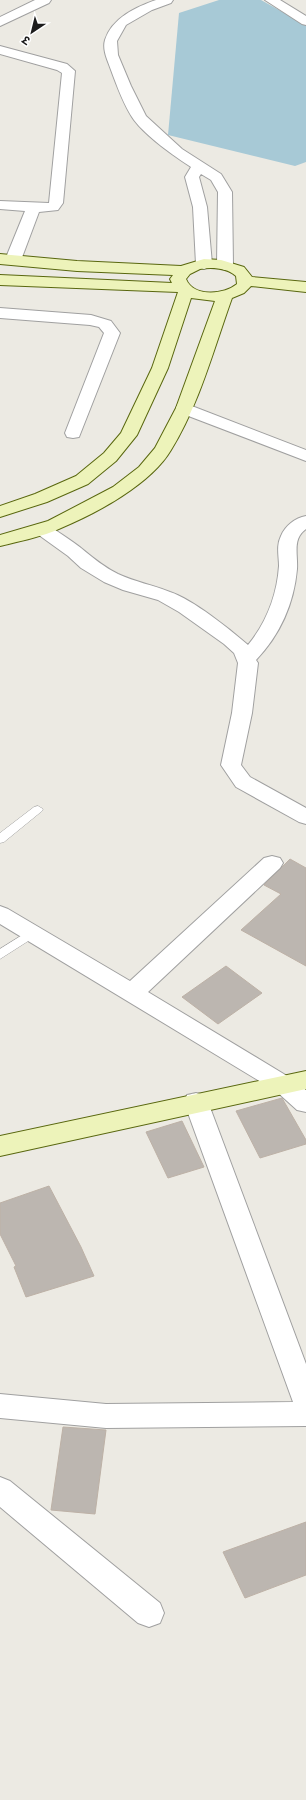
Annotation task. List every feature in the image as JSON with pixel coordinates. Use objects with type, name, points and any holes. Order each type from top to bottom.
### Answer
[{"type":"street","points":[[0,22],[45,0]]},
{"type":"street","points":[[166,0],[142,10],[121,23],[111,41],[112,55],[124,86],[140,118],[177,152],[216,177],[225,192],[225,265]]},
{"type":"street","points":[[271,0],[306,21]]},
{"type":"street","points":[[0,50],[62,66],[69,71],[56,204],[51,208],[2,205],[0,220]]},
{"type":"street","points":[[198,166],[192,177],[200,207],[204,264]]},
{"type":"street","points":[[0,280],[184,289],[209,297],[225,295],[239,290],[245,281],[244,276],[240,272],[225,265],[204,264],[196,265],[184,270],[77,266],[6,260],[34,207]]},
{"type":"street","points":[[0,512],[41,498],[82,480],[110,457],[129,435],[160,368],[184,289],[178,279],[184,270]]},
{"type":"street","points":[[245,281],[306,287]]},
{"type":"street","points":[[0,541],[54,525],[119,491],[145,471],[163,450],[184,408],[225,295]]},
{"type":"street","points":[[0,313],[91,320],[105,324],[112,333],[74,433]]},
{"type":"street","points":[[184,408],[306,456]]},
{"type":"street","points":[[246,659],[255,650],[265,635],[282,602],[288,566],[288,539],[290,533],[306,521]]},
{"type":"street","points":[[42,529],[74,552],[87,564],[111,578],[165,596],[186,608],[231,640],[243,651],[248,663],[242,713],[231,765],[243,782],[306,816]]},
{"type":"street","points":[[132,993],[272,863]]},
{"type":"street","points":[[0,914],[132,993],[295,1082],[306,1103]]},
{"type":"street","points":[[0,1146],[196,1102],[295,1082]]},
{"type":"street","points":[[196,1102],[306,1401]]},
{"type":"street","points":[[0,1406],[106,1416],[306,1414]]},
{"type":"street","points":[[0,1490],[149,1613]]},
{"type":"lane","points":[[0,839],[38,809]]},
{"type":"lane","points":[[0,955],[32,933]]},
{"type":"water","points":[[219,0],[261,0],[306,25],[306,162],[295,166],[168,135],[179,13]]},
{"type":"building","points":[[290,859],[306,868],[306,966],[241,930],[281,894],[264,885]]},
{"type":"building","points":[[226,966],[262,993],[218,1024],[182,997]]},
{"type":"building","points":[[282,1098],[306,1140],[306,1144],[260,1158],[236,1111]]},
{"type":"building","points":[[182,1121],[204,1167],[168,1178],[146,1132]]},
{"type":"building","points":[[49,1186],[81,1247],[94,1276],[26,1297],[14,1267],[16,1266],[0,1234],[0,1203]]},
{"type":"building","points":[[63,1427],[106,1430],[95,1514],[51,1510]]},
{"type":"building","points":[[306,1522],[306,1575],[245,1598],[223,1552]]}]
